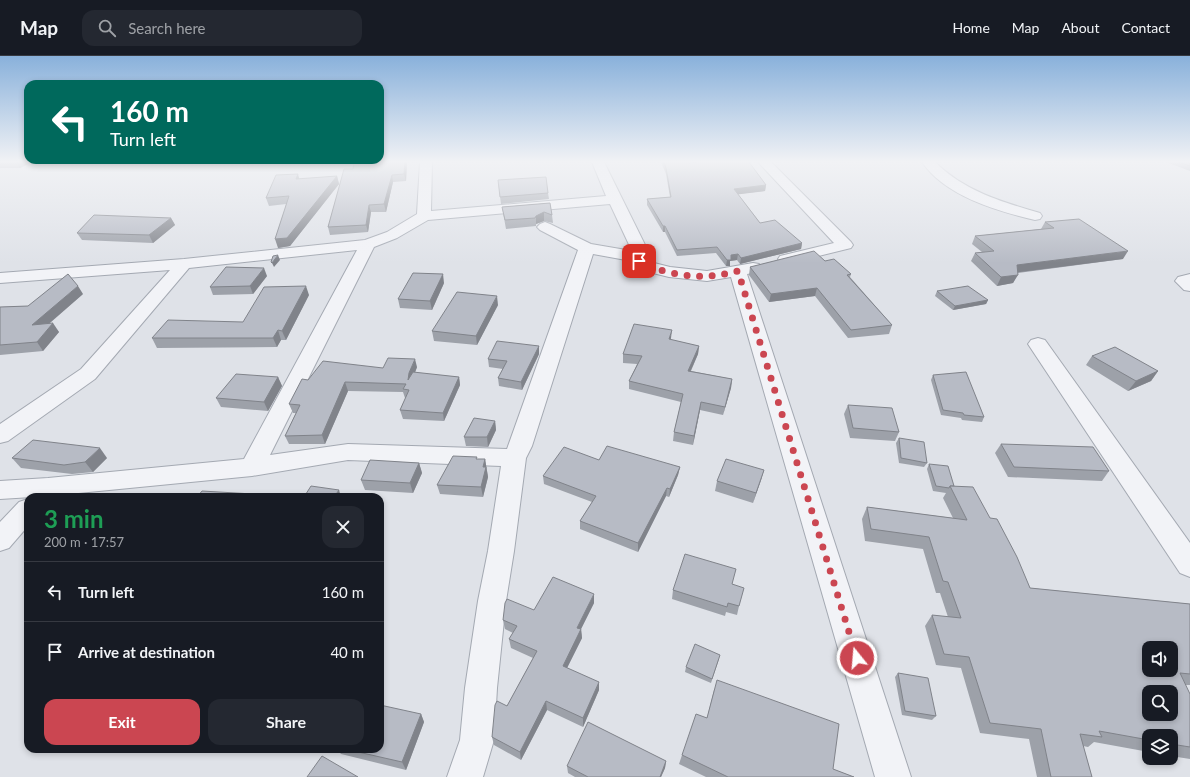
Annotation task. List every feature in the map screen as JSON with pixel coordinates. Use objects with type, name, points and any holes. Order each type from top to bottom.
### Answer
[{"type":"street","points":[[424,216],[425,196]]},
{"type":"street","points":[[613,196],[647,266]]},
{"type":"street","points":[[544,227],[587,248],[631,256],[647,266],[669,272],[707,276],[738,271],[845,245],[797,196]]},
{"type":"street","points":[[975,196],[993,204],[1035,216]]},
{"type":"street","points":[[0,278],[184,264],[368,244],[392,235],[424,216],[615,199]]},
{"type":"street","points":[[252,467],[368,244]]},
{"type":"street","points":[[465,777],[477,740],[481,688],[492,601],[501,551],[514,458],[520,446],[587,248]]},
{"type":"street","points":[[0,435],[88,374],[184,264]]},
{"type":"street","points":[[738,271],[893,777]]},
{"type":"street","points":[[1190,279],[1184,281],[1190,286]]},
{"type":"street","points":[[1038,344],[1190,565]]},
{"type":"street","points":[[0,490],[44,492],[252,467],[348,452],[514,458]]},
{"type":"street","points":[[0,540],[24,513]]},
{"type":"building","points":[[267,196],[321,196],[287,238],[275,239],[289,196],[266,198]]},
{"type":"building","points":[[337,196],[386,196],[384,204],[369,205],[366,225],[328,227]]},
{"type":"building","points":[[500,196],[516,196],[500,197]]},
{"type":"building","points":[[671,196],[739,196],[760,223],[775,220],[802,243],[741,258],[738,254],[731,255],[731,260],[727,260],[717,247],[677,250],[665,226],[663,226],[647,199],[671,197]]},
{"type":"building","points":[[550,203],[552,215],[544,212],[535,218],[505,220],[502,207]]},
{"type":"building","points":[[94,215],[171,218],[149,235],[77,233]]},
{"type":"building","points":[[1079,219],[1128,251],[1017,265],[1018,275],[1001,277],[975,253],[994,251],[975,236],[1054,228],[1045,222]]},
{"type":"building","points":[[814,251],[825,261],[834,259],[851,274],[847,275],[892,325],[851,330],[817,288],[771,294],[750,267]]},
{"type":"building","points":[[278,255],[272,263],[273,256]]},
{"type":"building","points":[[226,267],[264,268],[250,286],[210,287]]},
{"type":"building","points":[[413,273],[443,274],[430,301],[398,299]]},
{"type":"building","points":[[68,274],[78,286],[32,325],[53,323],[37,342],[0,345],[0,307],[28,306]]},
{"type":"building","points":[[306,286],[282,331],[278,330],[273,338],[152,338],[168,320],[243,322],[264,287]]},
{"type":"building","points":[[968,286],[988,300],[955,306],[937,291]]},
{"type":"building","points":[[457,292],[497,296],[476,336],[432,331]]},
{"type":"building","points":[[634,324],[672,330],[669,339],[699,346],[688,371],[732,379],[725,407],[701,402],[694,436],[674,432],[683,394],[629,381],[642,356],[623,354]]},
{"type":"building","points":[[497,341],[539,346],[521,382],[498,378],[507,361],[488,359]]},
{"type":"building","points":[[1115,347],[1158,371],[1136,381],[1092,356]]},
{"type":"building","points":[[388,358],[415,359],[409,373],[408,380],[413,372],[459,377],[443,413],[400,410],[409,390],[403,389],[406,384],[345,382],[322,435],[285,436],[300,405],[289,404],[302,379],[308,380],[323,361],[383,368]]},
{"type":"building","points":[[966,372],[984,417],[964,415],[963,413],[943,410],[933,375]]},
{"type":"building","points":[[236,374],[278,377],[264,402],[216,398]]},
{"type":"building","points":[[848,405],[892,408],[899,432],[853,428]]},
{"type":"building","points":[[474,418],[495,421],[487,437],[464,437]]},
{"type":"building","points":[[899,438],[924,442],[927,463],[901,458]]},
{"type":"building","points":[[33,440],[100,448],[85,462],[64,465],[12,458]]},
{"type":"building","points":[[1001,444],[1093,447],[1109,471],[1014,467]]},
{"type":"building","points":[[607,446],[680,467],[670,489],[667,488],[638,543],[580,521],[596,496],[543,476],[564,447],[599,460]]},
{"type":"building","points":[[453,456],[477,457],[476,459],[485,459],[483,467],[486,467],[481,487],[437,485]]},
{"type":"building","points":[[726,459],[764,470],[756,493],[717,481]]},
{"type":"building","points":[[370,460],[419,463],[410,483],[361,480]]},
{"type":"building","points":[[929,464],[948,466],[954,486],[950,486],[949,488],[936,486]]},
{"type":"building","points":[[311,486],[339,490],[337,493],[307,493]]},
{"type":"building","points":[[950,486],[973,487],[990,518],[997,519],[1017,557],[1030,588],[1190,604],[1190,674],[1180,673],[1190,694],[1190,747],[1178,745],[1178,729],[1142,729],[1142,739],[1099,731],[1102,737],[1080,734],[1092,777],[1051,777],[1041,729],[990,723],[969,657],[944,654],[932,615],[961,618],[948,582],[943,581],[929,537],[871,529],[867,507],[967,520]]},
{"type":"building","points":[[202,491],[236,493],[200,493]]},
{"type":"building","points":[[685,554],[736,569],[732,584],[744,588],[739,606],[728,603],[727,607],[673,590]]},
{"type":"building","points":[[553,577],[594,594],[577,628],[581,629],[563,666],[599,682],[583,718],[546,701],[520,752],[492,737],[495,705],[497,701],[507,706],[537,651],[509,639],[517,626],[503,620],[505,603],[507,599],[534,610]]},
{"type":"building","points":[[695,644],[720,655],[712,679],[686,667]]},
{"type":"building","points":[[898,673],[928,678],[936,716],[905,711]]},
{"type":"building","points":[[717,680],[839,724],[833,769],[854,777],[728,777],[682,755],[696,714],[707,718]]},
{"type":"building","points":[[384,706],[421,714],[402,762],[363,753],[384,753]]},
{"type":"building","points":[[588,722],[666,761],[660,777],[588,777],[567,766]]},
{"type":"building","points":[[322,756],[358,777],[307,777]]},
{"type":"route","points":[[639,261],[647,266],[669,272],[707,276],[738,271],[857,658]]}]
